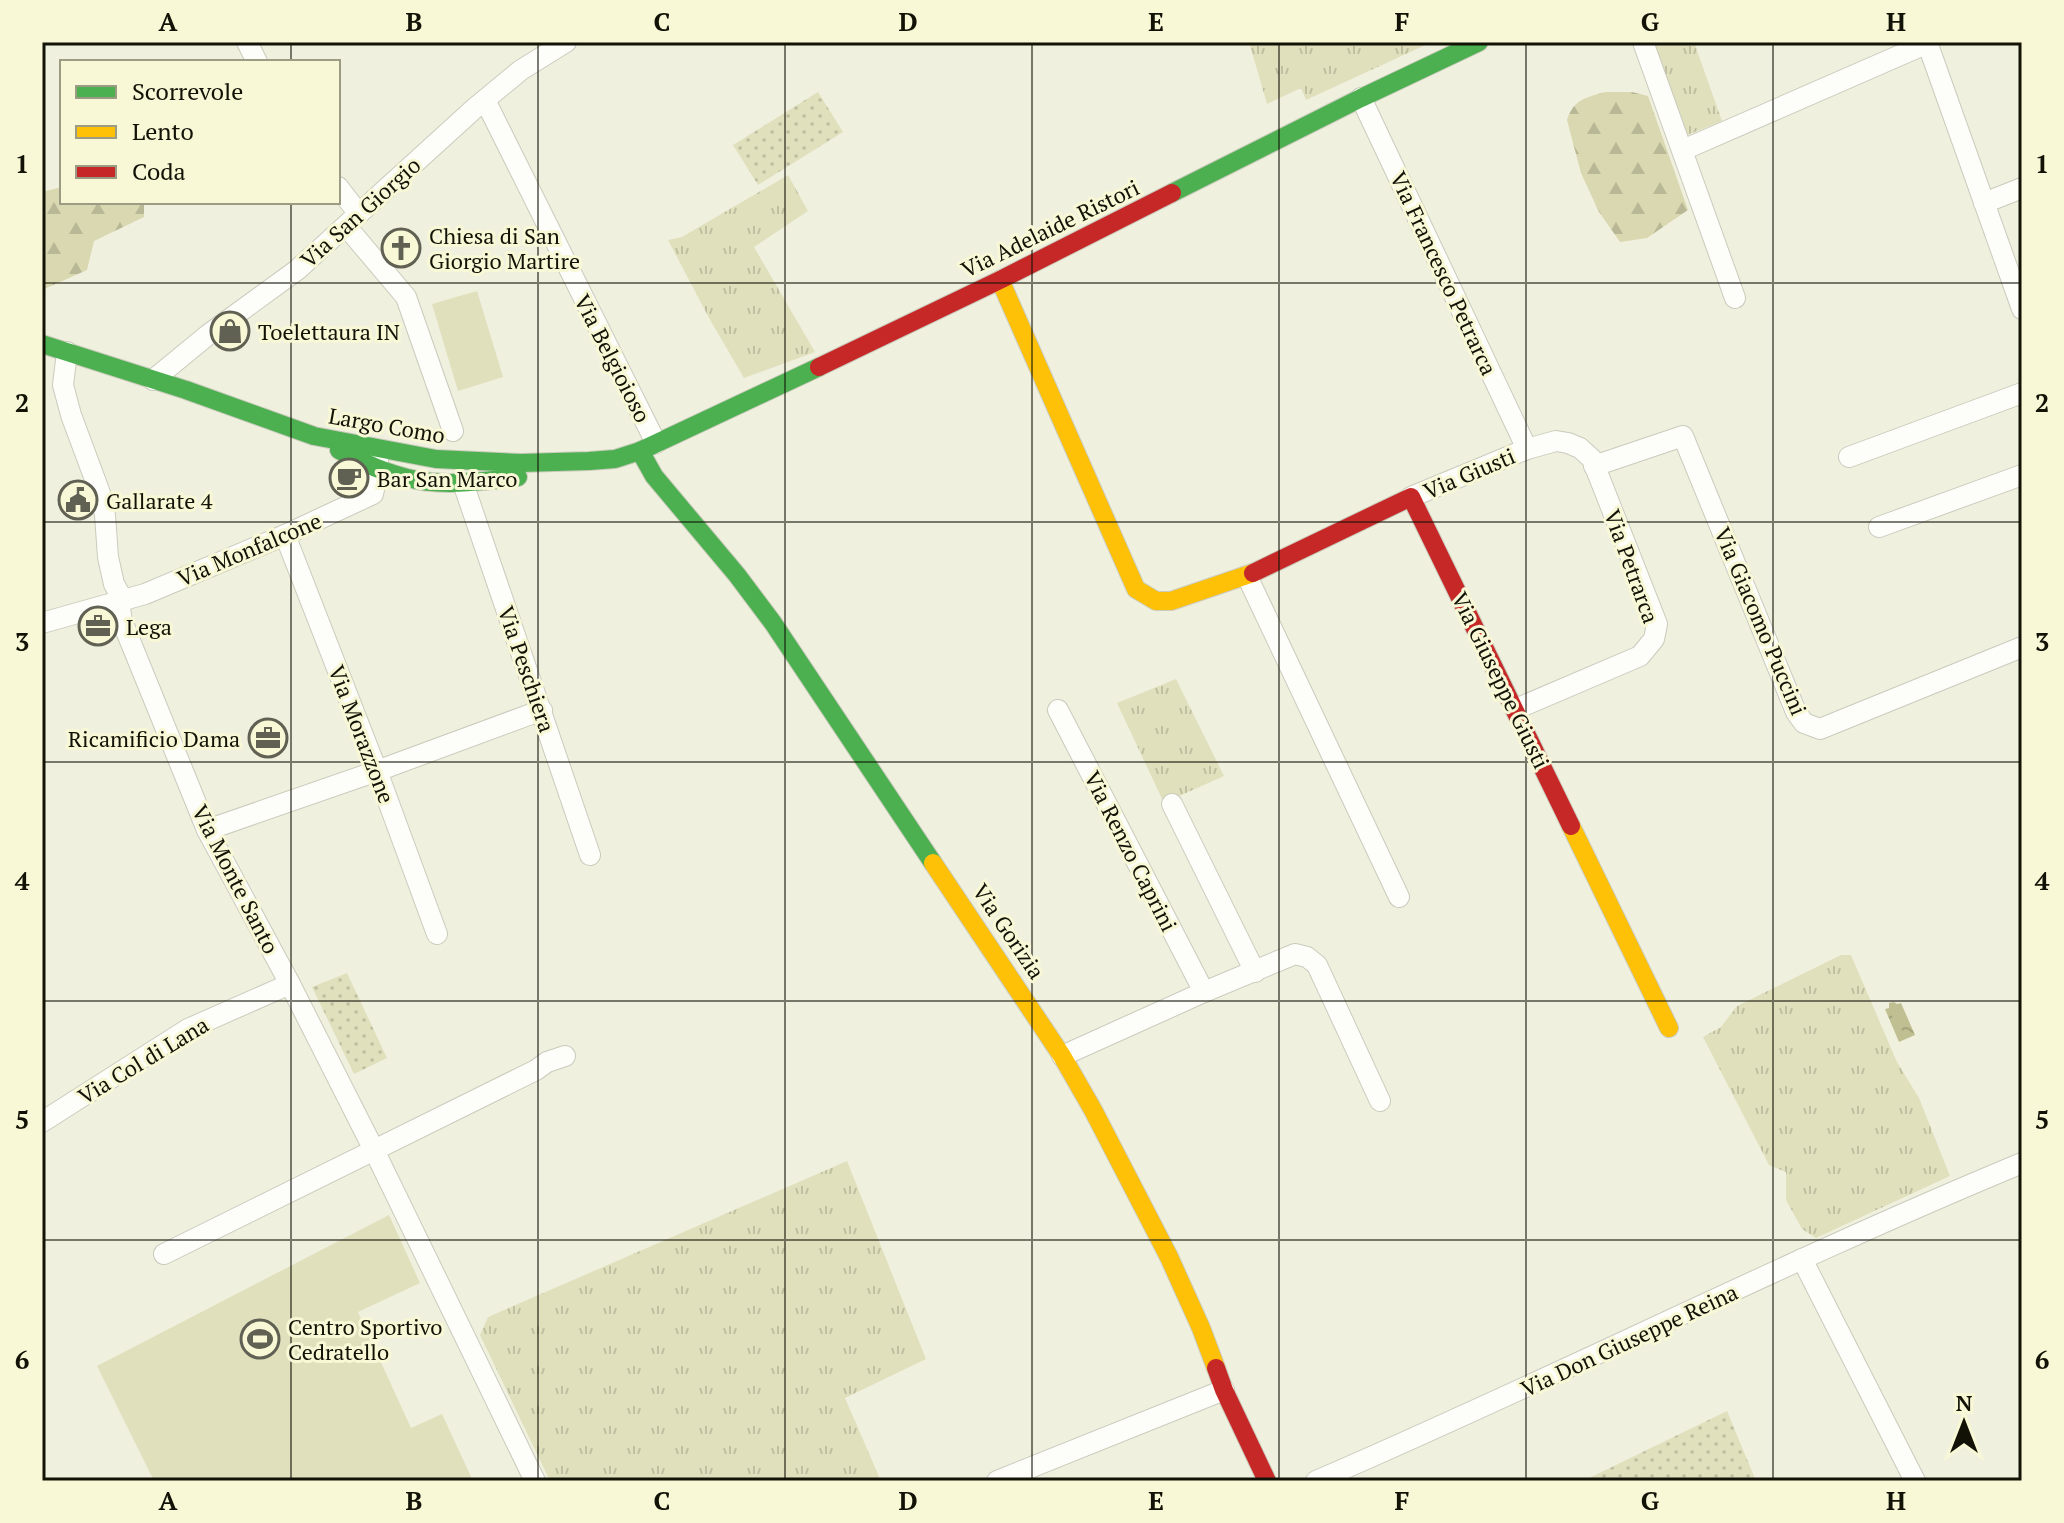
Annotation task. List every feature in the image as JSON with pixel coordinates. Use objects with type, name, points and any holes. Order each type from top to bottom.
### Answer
[{"type":"street","points":[[247,42],[256,60]]},
{"type":"street","name":"Via San Giorgio","points":[[153,380],[209,334],[297,270],[521,70],[566,42]]},
{"type":"street","name":"Via Adelaide Ristori","points":[[648,447],[1000,280],[1479,42]]},
{"type":"street","points":[[1643,42],[1735,298]]},
{"type":"street","points":[[1683,150],[1927,43],[2022,309]]},
{"type":"street","name":"Via Francesco Petrarca","points":[[1361,98],[1527,449]]},
{"type":"street","name":"Via Belgioioso","points":[[485,100],[648,447]]},
{"type":"street","points":[[1984,203],[2022,188]]},
{"type":"street","points":[[340,192],[352,220],[406,297],[453,431]]},
{"type":"street","points":[[1000,280],[1136,589],[1156,601],[1171,601],[1247,576],[1411,497]]},
{"type":"street","points":[[42,344],[314,436]]},
{"type":"street","name":"Via Monte Santo","points":[[67,352],[63,385],[100,493],[108,557],[114,584],[123,600],[120,609],[122,621],[207,830],[374,1150],[535,1481]]},
{"type":"street","points":[[1849,457],[2022,393]]},
{"type":"street","name":"Largo Como","points":[[314,436],[459,461],[589,461],[615,459],[648,447]]},
{"type":"street","name":"Largo Como","points":[[314,436],[378,470],[417,482],[463,483],[537,475],[589,461]]},
{"type":"street","name":"Via Giacomo Puccini","points":[[1594,466],[1683,436],[1796,712],[1804,723],[1820,729],[2022,647]]},
{"type":"street","name":"Via Petrarca","points":[[1516,709],[1640,656],[1654,639],[1657,624],[1592,459],[1580,448],[1556,441],[1527,449]]},
{"type":"street","name":"Via Gorizia","points":[[648,447],[659,483],[773,623],[1062,1056],[1169,1257],[1201,1328],[1224,1390],[1267,1481]]},
{"type":"street","points":[[373,494],[378,449]]},
{"type":"street","name":"Via Giusti","points":[[1411,497],[1527,449]]},
{"type":"street","points":[[1879,527],[2022,475]]},
{"type":"street","name":"Via Monfalcone","points":[[42,623],[145,594],[373,494],[417,482]]},
{"type":"street","name":"Via Peschiera","points":[[463,483],[590,855]]},
{"type":"street","name":"Via Giuseppe Giusti","points":[[1411,497],[1669,1028]]},
{"type":"street","name":"Via Morazzone","points":[[285,535],[437,934]]},
{"type":"street","points":[[1247,576],[1399,897]]},
{"type":"street","points":[[207,830],[542,710]]},
{"type":"street","name":"Via Renzo Caprini","points":[[1058,710],[1204,992]]},
{"type":"street","points":[[1172,804],[1255,972]]},
{"type":"street","points":[[1062,1056],[1295,954],[1307,957],[1317,965],[1380,1101]]},
{"type":"street","name":"Via Col di Lana","points":[[42,1122],[188,1029],[290,984]]},
{"type":"street","points":[[164,1254],[547,1062],[565,1056]]},
{"type":"street","name":"Via Don Giuseppe Reina","points":[[1316,1481],[1507,1397],[1802,1259],[2022,1163]]},
{"type":"street","points":[[1802,1259],[1915,1481]]},
{"type":"street","points":[[997,1481],[1224,1390]]},
{"type":"green space","points":[[1249,42],[1432,42],[1306,100],[1301,88],[1267,104]]},
{"type":"green space","points":[[1654,42],[1694,42],[1722,121],[1685,136]]},
{"type":"green space","points":[[818,92],[843,132],[758,185],[733,145]]},
{"type":"green space","points":[[1605,92],[1632,92],[1648,96],[1688,210],[1647,238],[1620,242],[1599,212],[1581,173],[1567,120],[1577,103]]},
{"type":"green space","points":[[788,175],[808,211],[754,247],[815,352],[744,378],[668,240],[682,237]]},
{"type":"green space","points":[[60,188],[60,204],[144,204],[144,217],[94,241],[87,270],[42,290],[42,192]]},
{"type":"green space","points":[[477,291],[503,377],[458,391],[432,304]]},
{"type":"green space","points":[[1176,679],[1224,776],[1163,801],[1117,703]]},
{"type":"green space","points":[[1841,955],[1851,955],[1897,1062],[1919,1098],[1950,1176],[1816,1238],[1802,1229],[1786,1200],[1786,1172],[1769,1165],[1703,1037],[1721,1027],[1737,1006]]},
{"type":"green space","points":[[347,973],[387,1058],[354,1074],[312,987]]},
{"type":"green space","points":[[847,1161],[926,1359],[845,1398],[881,1481],[550,1481],[480,1335],[488,1317]]},
{"type":"green space","name":"Centro Sportivo Cedratello","points":[[389,1215],[420,1283],[358,1312],[411,1428],[442,1414],[473,1481],[154,1481],[97,1366]]},
{"type":"green space","points":[[1727,1411],[1756,1481],[1583,1481]]},
{"type":"water","points":[[1894,1002],[1901,1003],[1915,1035],[1899,1042],[1885,1009]]},
{"type":"traffic: fast","points":[[1172,193],[1479,42]]},
{"type":"traffic: fast","points":[[42,344],[186,390],[314,436],[436,459],[521,463],[615,459],[640,451],[819,367]]},
{"type":"traffic: fast","points":[[339,450],[386,472],[426,482],[518,477]]},
{"type":"traffic: fast","points":[[640,451],[654,476],[773,623],[933,863]]},
{"type":"traffic: slow","points":[[1000,280],[1136,589],[1156,601],[1171,601],[1253,573]]},
{"type":"traffic: slow","points":[[1571,826],[1669,1028]]},
{"type":"traffic: slow","points":[[933,863],[1062,1056],[1093,1110],[1169,1257],[1216,1368]]},
{"type":"traffic: jam","points":[[819,367],[1172,193]]},
{"type":"traffic: jam","points":[[1253,573],[1411,497],[1571,826]]},
{"type":"traffic: jam","points":[[1216,1368],[1267,1481]]},
{"type":"place","name":"Chiesa di San Giorgio Martire","points":[[401,248]]},
{"type":"place","name":"Toelettaura IN","points":[[230,331]]},
{"type":"place","name":"Bar San Marco","points":[[349,478]]},
{"type":"place","name":"Gallarate 4","points":[[78,500]]},
{"type":"place","name":"Lega","points":[[98,626]]},
{"type":"place","name":"Ricamificio Dama","points":[[268,738]]},
{"type":"place","name":"Centro Sportivo Cedratello","points":[[260,1339]]}]
